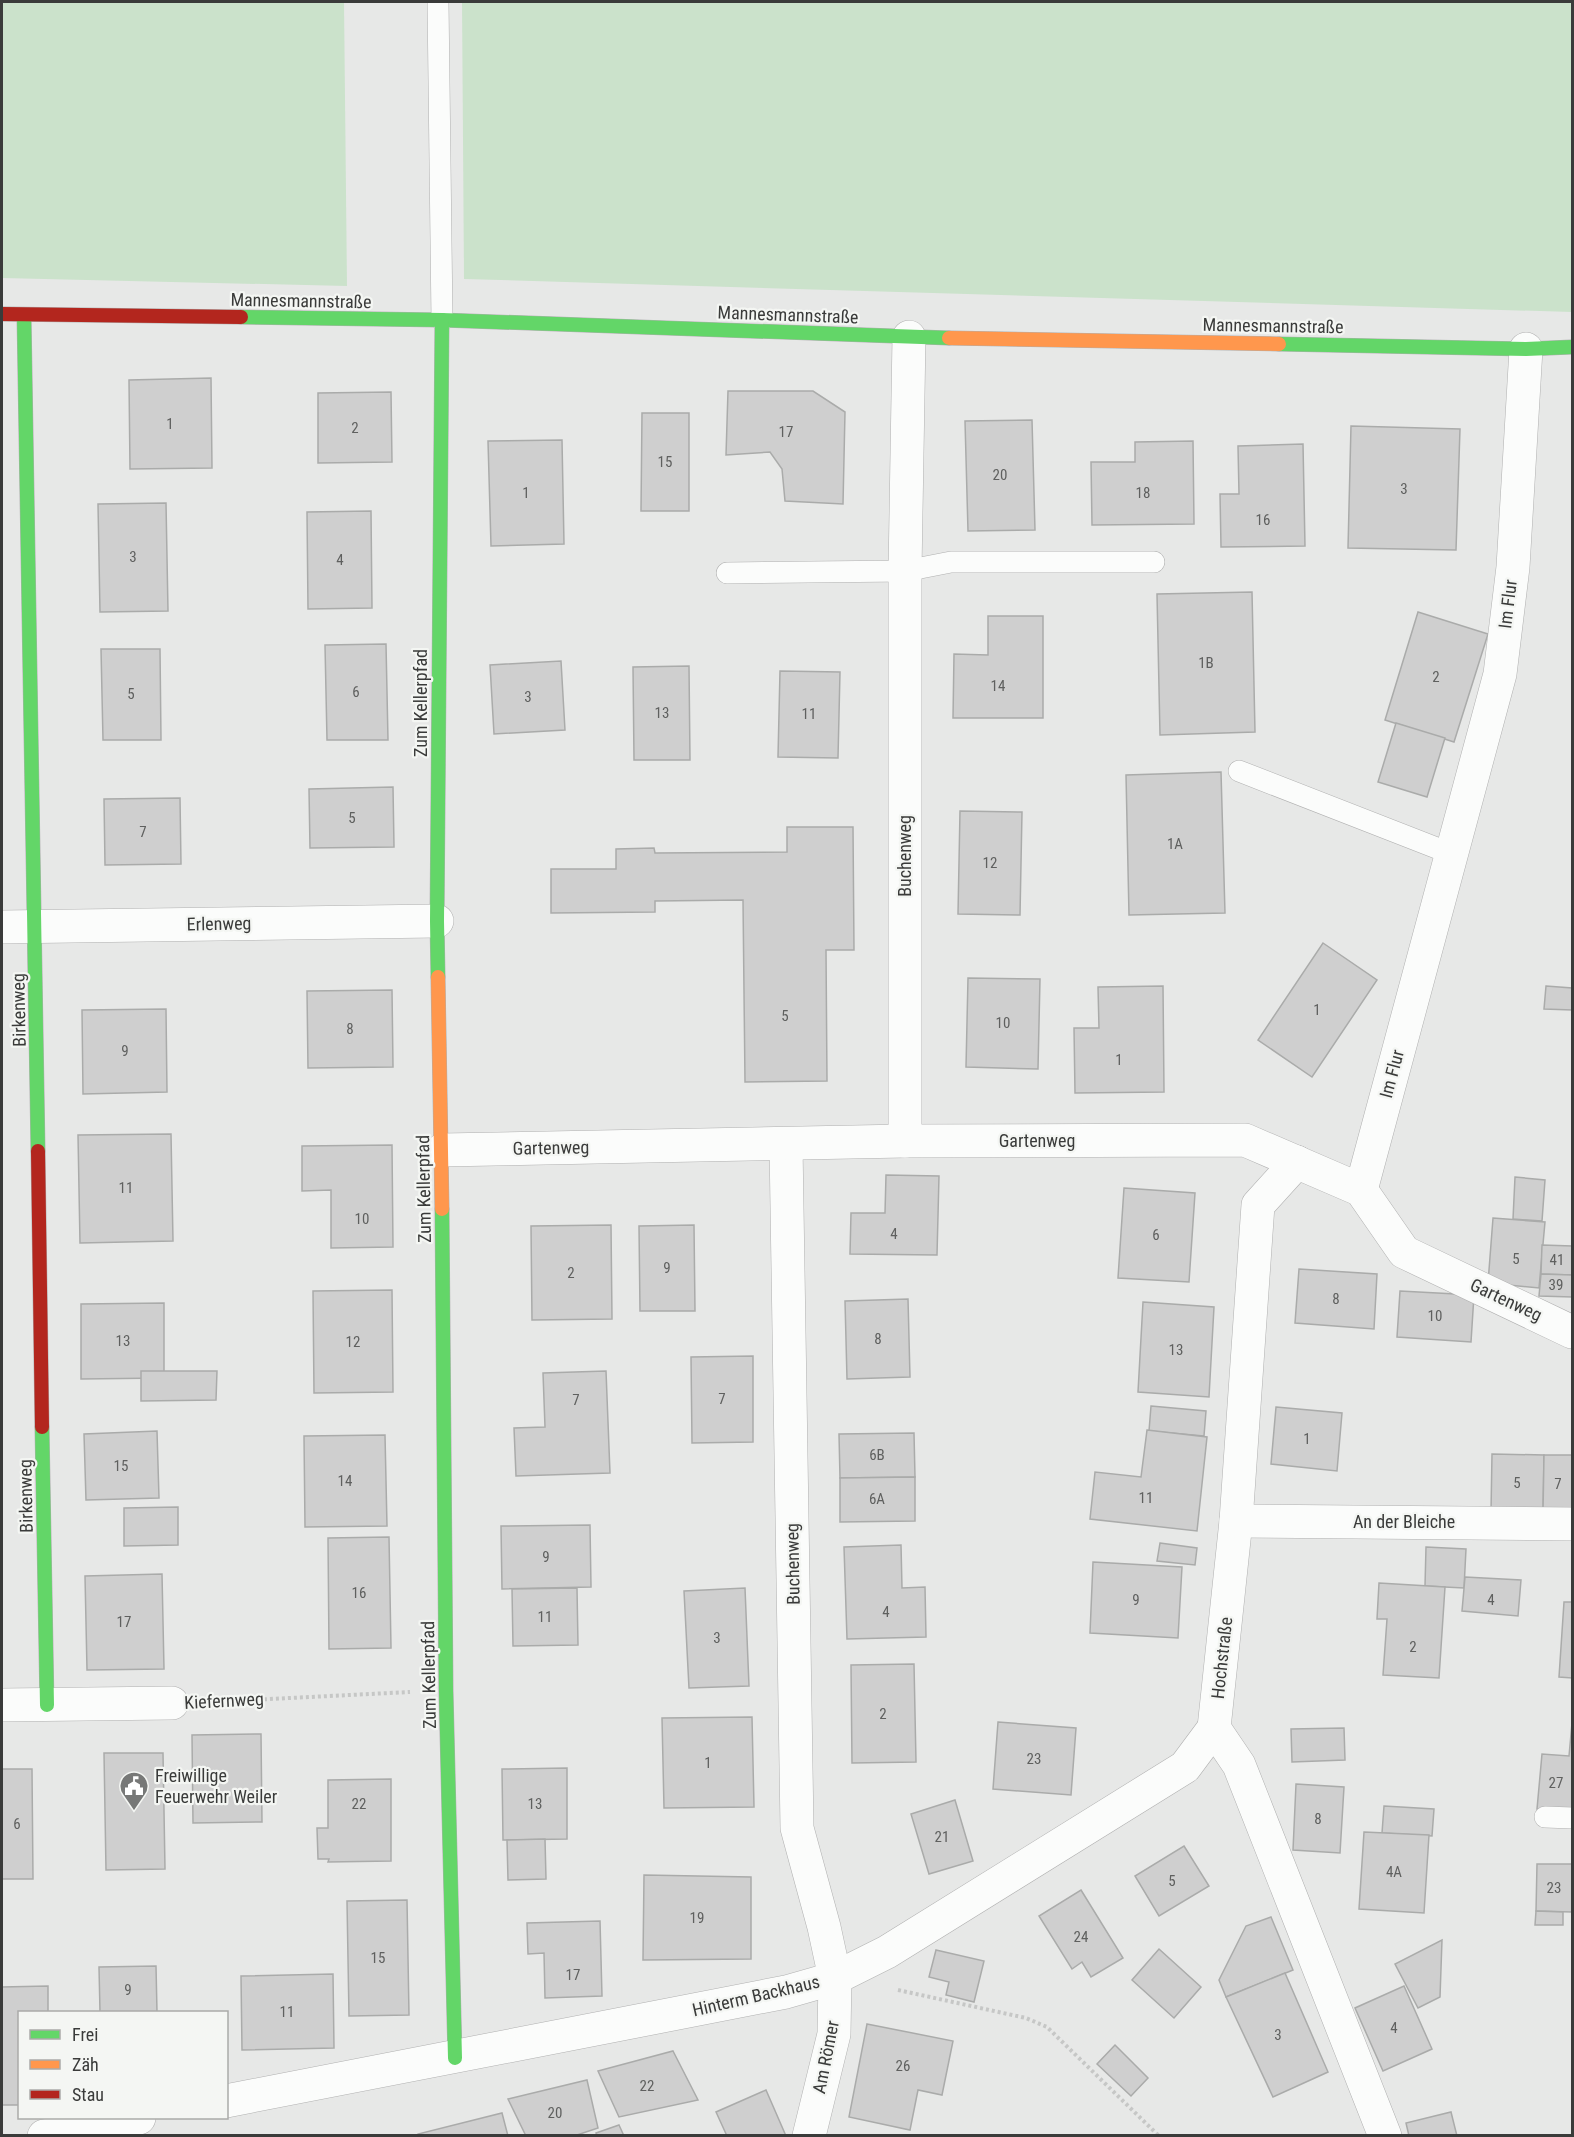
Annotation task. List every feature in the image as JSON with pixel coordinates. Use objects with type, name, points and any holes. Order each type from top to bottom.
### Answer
[{"type":"street","name":"Mannesmannstraße","points":[[2,314],[442,320],[909,337],[1526,349],[1572,347]]},
{"type":"street","name":"Birkenweg","points":[[24,315],[47,1705]]},
{"type":"street","name":"Zum Kellerpfad","points":[[442,320],[437,921],[442,1150],[446,1691],[455,2058]]},
{"type":"street","name":"Buchenweg","points":[[905,1141],[905,571],[909,337]]},
{"type":"street","name":"Im Flur","points":[[1361,1190],[1500,674],[1513,567],[1526,349]]},
{"type":"street","name":"Erlenweg","points":[[2,927],[437,921]]},
{"type":"street","name":"Gartenweg","points":[[442,1150],[905,1141],[1245,1140],[1361,1190],[1404,1252],[1572,1332]]},
{"type":"street","name":"Buchenweg","points":[[786,1145],[797,1828],[835,1977]]},
{"type":"street","name":"Hochstraße","points":[[1214,1728],[1236,1521],[1258,1205],[1298,1162]]},
{"type":"street","name":"An der Bleiche","points":[[1236,1521],[1572,1524]]},
{"type":"street","name":"Kiefernweg","points":[[2,1705],[172,1703]]},
{"type":"street","name":"Hinterm Backhaus","points":[[228,2101],[786,1992],[835,1977],[887,1952],[1185,1767],[1214,1728]]},
{"type":"street","points":[[1214,1728],[1239,1765],[1385,2136]]},
{"type":"street","name":"Am Römer","points":[[809,2136],[834,2034],[835,1977]]},
{"type":"street","points":[[44,2136],[134,2119]]},
{"type":"lane","points":[[438,2],[442,320]]},
{"type":"lane","points":[[727,573],[905,571],[951,562],[1154,562]]},
{"type":"lane","points":[[1239,771],[1452,854]]},
{"type":"lane","points":[[1545,1817],[1572,1818]]},
{"type":"path","name":"Kiefernweg","points":[[172,1703],[446,1691]]},
{"type":"path","points":[[897,1990],[1026,2018],[1047,2027],[1159,2136]]},
{"type":"green space","points":[[2,2],[344,2],[347,286],[2,278]]},
{"type":"green space","points":[[462,2],[1572,2],[1572,312],[464,279]]},
{"type":"building","points":[[211,378],[212,468],[130,469],[129,380]]},
{"type":"building","points":[[728,391],[813,391],[845,412],[843,504],[785,501],[782,469],[770,452],[726,455]]},
{"type":"building","points":[[391,392],[392,462],[318,463],[318,393]]},
{"type":"building","points":[[642,413],[689,413],[689,511],[641,511]]},
{"type":"building","points":[[1032,420],[1035,530],[968,531],[965,421]]},
{"type":"building","points":[[1351,426],[1460,429],[1456,550],[1348,548]]},
{"type":"building","points":[[562,440],[564,544],[491,546],[488,441]]},
{"type":"building","points":[[1193,441],[1194,524],[1092,525],[1091,462],[1135,462],[1135,442]]},
{"type":"building","points":[[1303,444],[1305,546],[1221,547],[1220,494],[1239,494],[1238,446]]},
{"type":"building","points":[[166,503],[168,611],[100,612],[98,504]]},
{"type":"building","points":[[371,511],[372,608],[308,609],[307,512]]},
{"type":"building","points":[[1252,592],[1255,732],[1160,735],[1157,594]]},
{"type":"building","points":[[1418,612],[1488,634],[1454,742],[1385,720]]},
{"type":"building","points":[[988,616],[1043,616],[1043,718],[953,718],[954,654],[988,655]]},
{"type":"building","points":[[386,644],[388,740],[327,740],[325,645]]},
{"type":"building","points":[[101,649],[160,649],[161,740],[103,740]]},
{"type":"building","points":[[561,661],[565,730],[494,734],[490,665]]},
{"type":"building","points":[[689,666],[690,760],[634,760],[633,667]]},
{"type":"building","points":[[780,671],[840,672],[838,758],[778,757]]},
{"type":"building","points":[[1396,723],[1445,738],[1427,797],[1378,782]]},
{"type":"building","points":[[1221,772],[1225,913],[1129,915],[1126,775]]},
{"type":"building","points":[[393,787],[394,847],[310,848],[309,789]]},
{"type":"building","points":[[180,798],[181,864],[105,865],[104,799]]},
{"type":"building","points":[[960,811],[1022,812],[1020,915],[958,914]]},
{"type":"building","points":[[787,827],[853,827],[854,950],[826,950],[827,1081],[745,1082],[743,900],[655,901],[655,912],[551,913],[551,869],[616,869],[616,849],[654,848],[655,853],[787,852]]},
{"type":"building","points":[[1323,943],[1377,980],[1312,1077],[1258,1040]]},
{"type":"building","points":[[968,978],[1040,979],[1038,1069],[966,1067]]},
{"type":"building","points":[[1163,986],[1164,1092],[1075,1093],[1074,1028],[1099,1028],[1098,987]]},
{"type":"building","points":[[1546,986],[1572,988],[1572,1010],[1544,1009]]},
{"type":"building","points":[[392,990],[393,1067],[308,1068],[307,991]]},
{"type":"building","points":[[166,1009],[167,1092],[83,1094],[82,1010]]},
{"type":"building","points":[[171,1134],[173,1241],[80,1243],[78,1135]]},
{"type":"building","points":[[392,1145],[393,1247],[331,1248],[331,1190],[302,1191],[302,1146]]},
{"type":"building","points":[[886,1175],[939,1176],[937,1255],[850,1254],[851,1213],[885,1213]]},
{"type":"building","points":[[1515,1177],[1545,1180],[1542,1221],[1513,1219]]},
{"type":"building","points":[[1124,1188],[1195,1193],[1189,1282],[1118,1278]]},
{"type":"building","points":[[1493,1218],[1545,1222],[1539,1288],[1488,1283]]},
{"type":"building","points":[[611,1225],[612,1319],[532,1320],[531,1226]]},
{"type":"building","points":[[694,1225],[695,1311],[640,1311],[639,1226]]},
{"type":"building","points":[[1542,1245],[1572,1246],[1572,1275],[1541,1274]]},
{"type":"building","points":[[1299,1269],[1377,1274],[1374,1329],[1295,1323]]},
{"type":"building","points":[[1541,1274],[1572,1275],[1572,1297],[1539,1296]]},
{"type":"building","points":[[392,1290],[393,1392],[314,1393],[313,1291]]},
{"type":"building","points":[[1400,1291],[1474,1295],[1471,1342],[1397,1337]]},
{"type":"building","points":[[908,1299],[910,1377],[847,1379],[845,1301]]},
{"type":"building","points":[[1143,1302],[1214,1307],[1209,1397],[1138,1392]]},
{"type":"building","points":[[164,1303],[164,1378],[81,1379],[81,1304]]},
{"type":"building","points":[[753,1356],[753,1442],[692,1443],[691,1357]]},
{"type":"building","points":[[141,1371],[217,1371],[216,1400],[141,1401]]},
{"type":"building","points":[[606,1371],[610,1473],[516,1476],[514,1428],[545,1427],[543,1373]]},
{"type":"building","points":[[1151,1406],[1206,1411],[1204,1436],[1149,1431]]},
{"type":"building","points":[[1276,1407],[1342,1413],[1337,1471],[1271,1464]]},
{"type":"building","points":[[1147,1430],[1207,1437],[1197,1531],[1090,1519],[1095,1472],[1141,1477]]},
{"type":"building","points":[[157,1431],[159,1498],[86,1500],[84,1434]]},
{"type":"building","points":[[914,1433],[915,1477],[840,1478],[839,1434]]},
{"type":"building","points":[[385,1435],[387,1526],[305,1527],[304,1436]]},
{"type":"building","points":[[1492,1454],[1544,1455],[1543,1512],[1491,1512]]},
{"type":"building","points":[[1544,1455],[1572,1455],[1572,1513],[1543,1512]]},
{"type":"building","points":[[915,1477],[915,1521],[840,1522],[840,1478]]},
{"type":"building","points":[[178,1507],[178,1545],[124,1546],[124,1508]]},
{"type":"building","points":[[590,1525],[591,1587],[502,1589],[501,1526]]},
{"type":"building","points":[[389,1537],[391,1648],[329,1649],[328,1538]]},
{"type":"building","points":[[1160,1543],[1197,1548],[1195,1565],[1157,1561]]},
{"type":"building","points":[[901,1545],[902,1588],[925,1587],[926,1637],[847,1639],[844,1547]]},
{"type":"building","points":[[1426,1547],[1466,1549],[1464,1588],[1425,1586]]},
{"type":"building","points":[[1093,1562],[1182,1567],[1178,1638],[1090,1633]]},
{"type":"building","points":[[162,1574],[164,1669],[87,1670],[85,1576]]},
{"type":"building","points":[[1465,1577],[1521,1580],[1518,1616],[1462,1611]]},
{"type":"building","points":[[1379,1583],[1445,1587],[1439,1678],[1383,1675],[1387,1619],[1377,1619]]},
{"type":"building","points":[[577,1588],[578,1645],[513,1646],[512,1589]]},
{"type":"building","points":[[745,1588],[749,1686],[689,1688],[684,1591]]},
{"type":"building","points":[[1564,1602],[1572,1602],[1572,1678],[1559,1677]]},
{"type":"building","points":[[914,1664],[916,1762],[852,1763],[851,1665]]},
{"type":"building","points":[[752,1717],[754,1807],[664,1808],[662,1718]]},
{"type":"building","points":[[998,1722],[1076,1728],[1071,1795],[993,1789]]},
{"type":"building","points":[[1572,1723],[1572,1813],[1537,1809],[1542,1754],[1569,1756]]},
{"type":"building","points":[[1344,1728],[1345,1760],[1292,1762],[1291,1729]]},
{"type":"building","points":[[261,1734],[262,1822],[193,1823],[192,1735]]},
{"type":"building","name":"Freiwillige Feuerwehr Weiler","points":[[104,1753],[163,1753],[165,1869],[106,1870]]},
{"type":"building","points":[[567,1768],[567,1839],[503,1840],[502,1769]]},
{"type":"building","points":[[2,1769],[32,1769],[33,1879],[2,1879]]},
{"type":"building","points":[[391,1779],[391,1861],[328,1862],[329,1859],[318,1859],[317,1828],[328,1828],[328,1780]]},
{"type":"building","points":[[1296,1784],[1344,1787],[1340,1853],[1293,1850]]},
{"type":"building","points":[[955,1800],[973,1861],[929,1874],[911,1814]]},
{"type":"building","points":[[1384,1806],[1434,1809],[1432,1836],[1382,1833]]},
{"type":"building","points":[[1364,1832],[1429,1835],[1424,1913],[1359,1909]]},
{"type":"building","points":[[545,1839],[546,1879],[508,1880],[507,1840]]},
{"type":"building","points":[[1184,1846],[1209,1886],[1159,1916],[1135,1876]]},
{"type":"building","points":[[1537,1864],[1572,1864],[1572,1912],[1536,1911]]},
{"type":"building","points":[[644,1875],[751,1877],[751,1959],[643,1960]]},
{"type":"building","points":[[1081,1890],[1123,1958],[1091,1977],[1082,1962],[1072,1969],[1039,1916]]},
{"type":"building","points":[[407,1900],[409,2015],[349,2016],[347,1901]]},
{"type":"building","points":[[1536,1911],[1563,1912],[1563,1925],[1535,1925]]},
{"type":"building","points":[[1271,1917],[1293,1970],[1226,1997],[1219,1980],[1246,1926]]},
{"type":"building","points":[[600,1921],[602,1996],[545,1998],[544,1953],[528,1954],[527,1923]]},
{"type":"building","points":[[1442,1940],[1440,1997],[1418,2008],[1395,1964]]},
{"type":"building","points":[[1159,1949],[1201,1987],[1174,2018],[1132,1980]]},
{"type":"building","points":[[936,1950],[984,1961],[974,2002],[946,1995],[949,1982],[929,1977]]},
{"type":"building","points":[[156,1966],[157,2011],[100,2011],[99,1967]]},
{"type":"building","points":[[1285,1973],[1328,2072],[1273,2097],[1226,1997]]},
{"type":"building","points":[[333,1974],[334,2048],[242,2050],[241,1976]]},
{"type":"building","points":[[48,1986],[48,2011],[18,2011],[18,2105],[2,2105],[2,1987]]},
{"type":"building","points":[[1404,1986],[1432,2049],[1383,2071],[1355,2008]]},
{"type":"building","points":[[867,2024],[953,2041],[942,2095],[918,2090],[910,2130],[849,2117]]},
{"type":"building","points":[[1115,2045],[1148,2078],[1131,2096],[1097,2064]]},
{"type":"building","points":[[673,2051],[698,2100],[619,2117],[598,2071]]},
{"type":"building","points":[[587,2080],[598,2128],[574,2136],[526,2136],[508,2099]]},
{"type":"building","points":[[766,2090],[786,2136],[727,2136],[716,2112]]},
{"type":"building","points":[[1451,2112],[1457,2136],[1409,2136],[1406,2123]]},
{"type":"building","points":[[502,2113],[508,2136],[418,2136],[418,2134]]},
{"type":"building","points":[[619,2125],[624,2136],[597,2136],[596,2133]]},
{"type":"traffic: fast","points":[[24,315],[38,1151]]},
{"type":"traffic: fast","points":[[241,317],[442,320],[949,338]]},
{"type":"traffic: fast","points":[[438,977],[442,320]]},
{"type":"traffic: fast","points":[[1279,344],[1526,349],[1572,347]]},
{"type":"traffic: fast","points":[[442,1209],[446,1691],[455,2058]]},
{"type":"traffic: fast","points":[[42,1427],[47,1705]]},
{"type":"traffic: slow","points":[[949,338],[1279,344]]},
{"type":"traffic: slow","points":[[438,977],[442,1209]]},
{"type":"traffic: jam","points":[[2,314],[241,317]]},
{"type":"traffic: jam","points":[[38,1151],[42,1427]]},
{"type":"place","name":"Freiwillige Feuerwehr Weiler","points":[[134,1812]]}]
